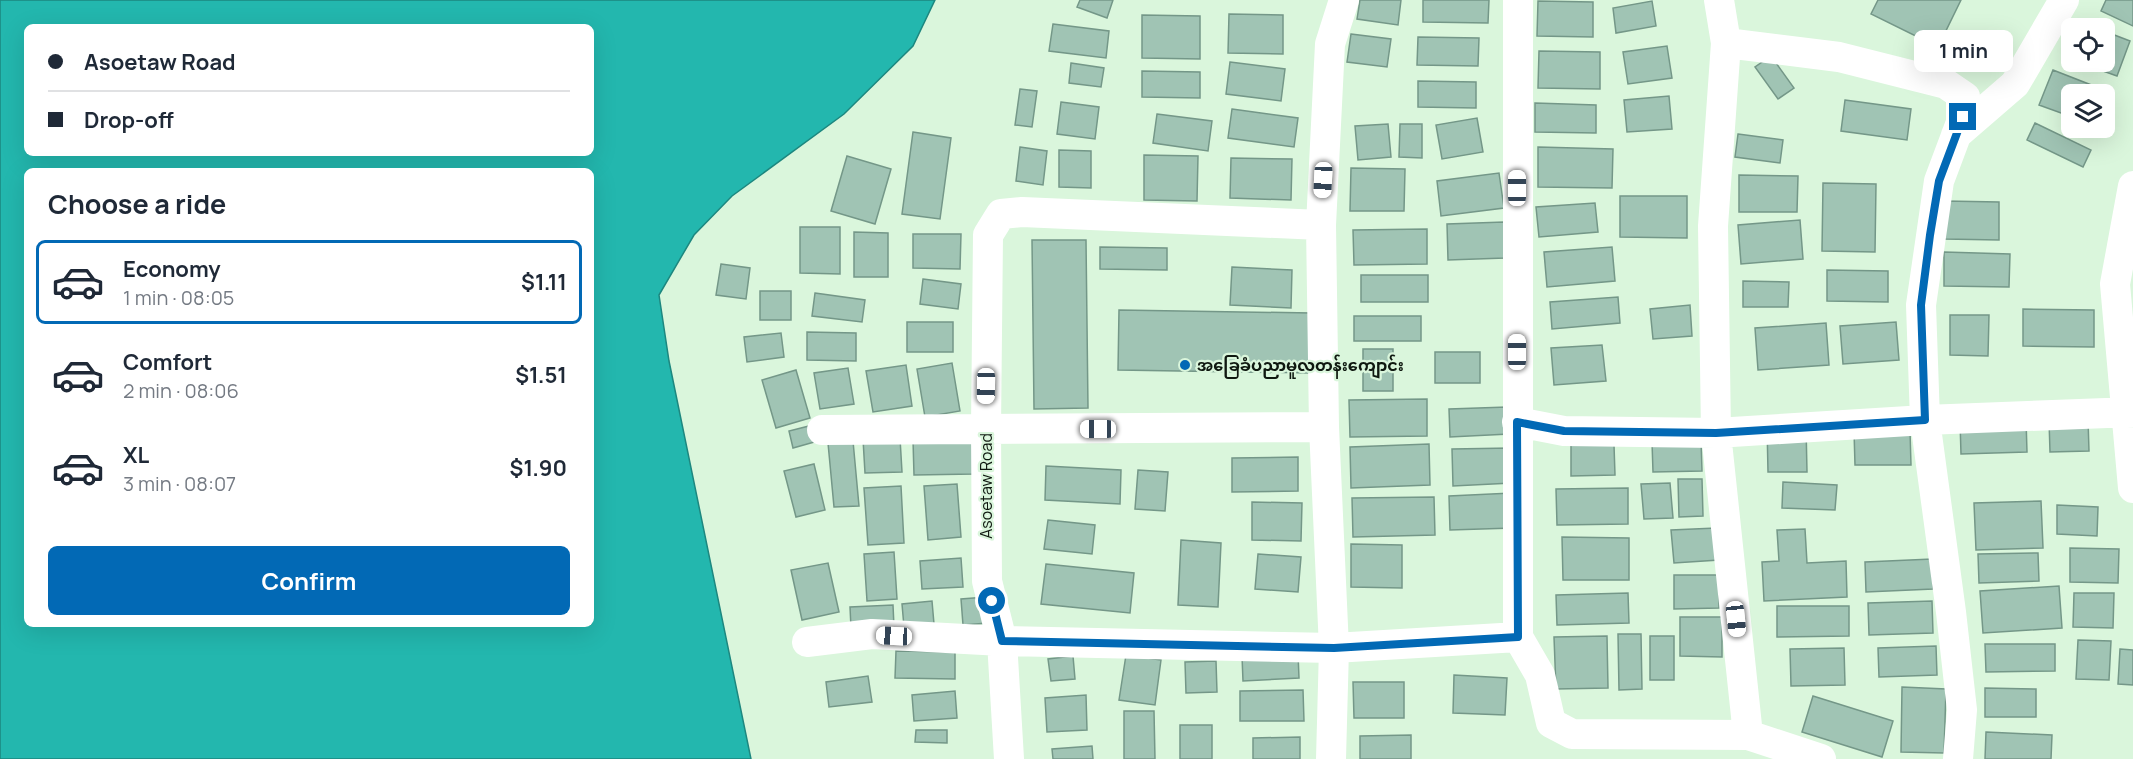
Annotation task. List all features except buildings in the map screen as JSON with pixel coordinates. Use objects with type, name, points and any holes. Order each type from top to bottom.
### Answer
[{"type":"street","points":[[1331,759],[1334,648],[1323,427],[1321,225],[1330,44],[1344,0]]},
{"type":"street","points":[[1518,0],[1518,637],[1540,675],[1551,723],[1572,734],[1748,735],[1821,759]]},
{"type":"street","points":[[1719,0],[1726,43],[1713,226],[1716,433],[1748,735]]},
{"type":"street","points":[[1956,135],[2015,84],[2064,0]]},
{"type":"street","points":[[1726,43],[1839,57],[1946,84],[1965,97],[1963,117],[1939,181],[1921,305],[1925,420],[1962,710],[1958,759]]},
{"type":"street","points":[[2133,186],[2115,284],[2130,412],[2133,488]]},
{"type":"street","name":"Asoetaw Road","points":[[1009,759],[1002,641],[987,581],[988,235],[1001,214],[1022,212],[1321,225]]},
{"type":"street","points":[[1517,422],[1564,431],[1716,433],[1925,420],[2130,412]]},
{"type":"street","points":[[822,430],[1323,427]]},
{"type":"street","points":[[807,642],[872,634],[1002,641],[1334,648],[1518,637]]},
{"type":"water","points":[[0,0],[935,0],[913,46],[844,114],[732,196],[694,235],[659,295],[669,361],[751,759],[0,759]]},
{"type":"place","name":"အခြေခံပညာမူလတန်းကျောင်း","points":[[1185,365]]},
{"type":"route","points":[[992,601],[1002,641],[1334,648],[1518,637],[1517,422],[1564,431],[1716,433],[1925,420],[1921,305],[1939,181],[1963,117]]}]
